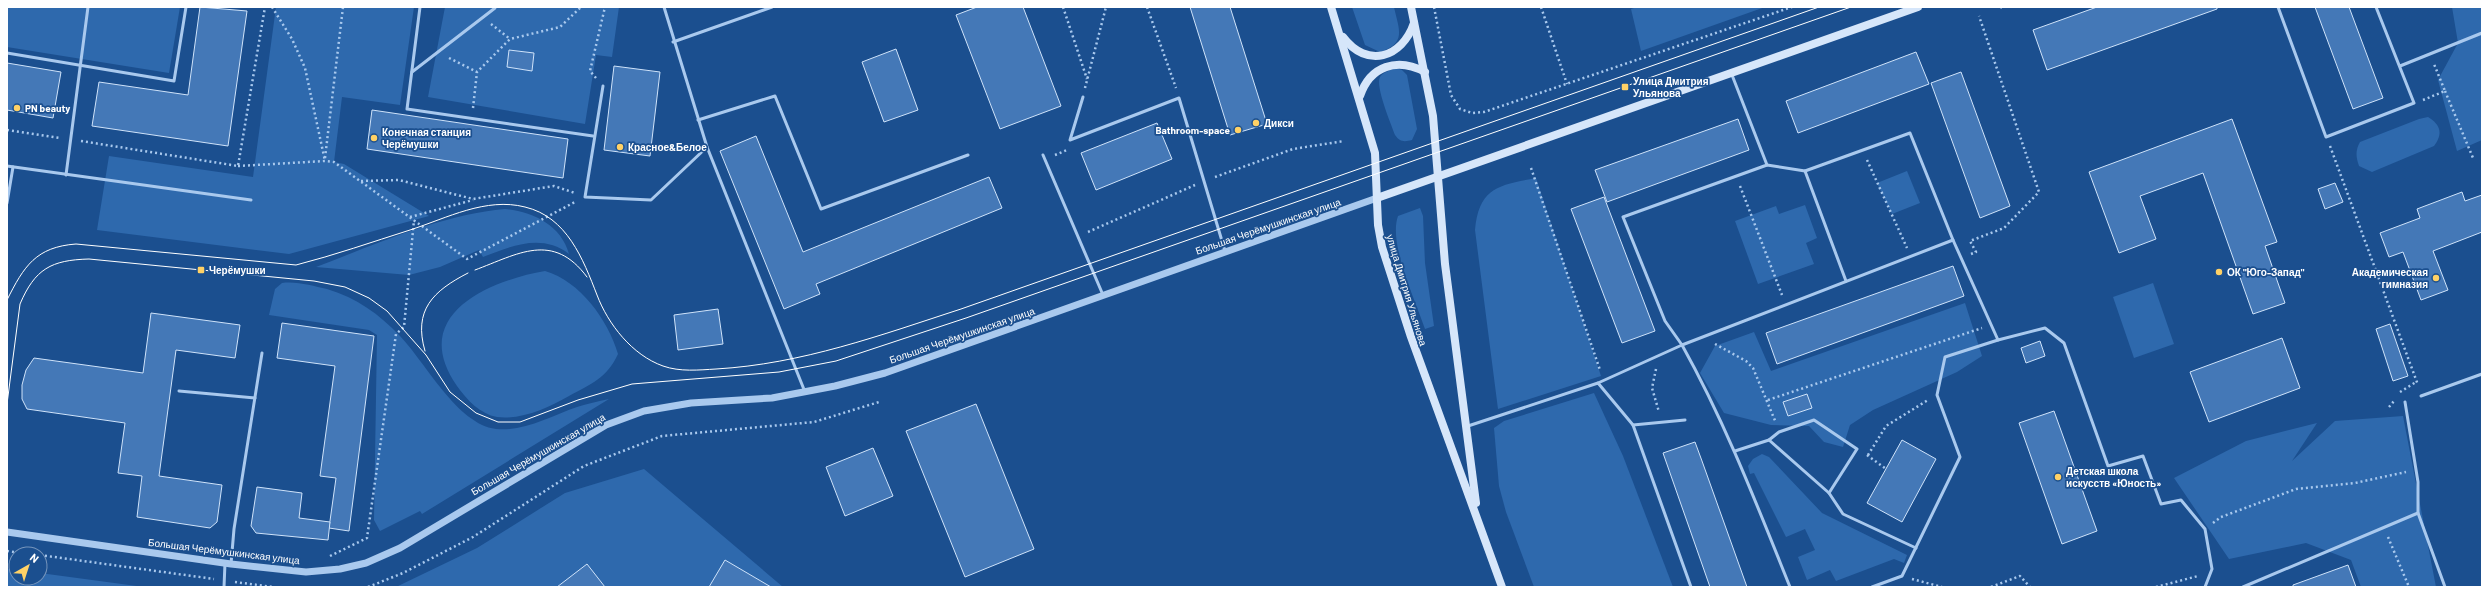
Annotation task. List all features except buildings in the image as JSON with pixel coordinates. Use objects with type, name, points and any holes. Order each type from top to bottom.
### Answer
[{"type":"main road","name":"улица Дмитрия Ульянова","points":[[1331,7],[1360,96],[1375,154],[1378,225],[1382,247],[1411,337],[1502,587]]},
{"type":"main road","name":"улица Дмитрия Ульянова","points":[[1412,7],[1433,116],[1445,264],[1466,427],[1481,526]]},
{"type":"main road","name":"Большая Черёмушкинская улица","points":[[1377,198],[1918,7]]},
{"type":"main road","points":[[1340,34],[1358,52],[1369,56],[1382,55],[1393,52],[1404,44],[1414,22]]},
{"type":"main road","points":[[1360,96],[1369,78],[1386,66],[1406,64],[1425,72]]},
{"type":"street","name":"Большая Черёмушкинская улица","points":[[7,532],[228,563],[306,572],[340,569],[366,563],[400,548],[606,425],[644,411],[691,403],[772,398],[805,392],[885,372],[1104,296],[1225,251],[1377,198]]},
{"type":"lane","points":[[66,175],[88,7]]},
{"type":"lane","points":[[7,53],[174,81],[186,7]]},
{"type":"lane","points":[[420,7],[407,109],[593,136]]},
{"type":"lane","points":[[664,7],[673,42],[707,147],[805,392]]},
{"type":"lane","points":[[673,42],[772,7]]},
{"type":"lane","points":[[2278,7],[2326,137],[2414,103],[2376,7]]},
{"type":"lane","points":[[412,72],[495,8]]},
{"type":"lane","points":[[2400,66],[2482,33]]},
{"type":"lane","points":[[1731,73],[1767,165]]},
{"type":"lane","points":[[603,86],[593,136],[585,197],[651,200],[707,147]]},
{"type":"lane","points":[[698,120],[775,96],[821,209],[968,154]]},
{"type":"lane","points":[[1070,140],[1083,97]]},
{"type":"lane","points":[[1070,140],[1179,98],[1225,251]]},
{"type":"lane","points":[[1790,587],[1735,450],[1704,383],[1682,344],[1665,321],[1623,217],[1767,165],[1805,171],[1910,133],[1953,240],[1998,340]]},
{"type":"lane","points":[[1043,154],[1104,296]]},
{"type":"lane","points":[[7,166],[251,200]]},
{"type":"lane","points":[[7,203],[13,167]]},
{"type":"lane","points":[[1805,171],[1846,281]]},
{"type":"lane","points":[[1466,427],[1598,383],[1701,336],[1953,240]]},
{"type":"lane","points":[[1872,587],[1902,576],[1960,457],[1937,395],[1945,357],[1998,340],[2044,328],[2064,343],[2108,466],[2144,456],[2162,504],[2181,500],[2205,529],[2212,569],[2205,587]]},
{"type":"lane","points":[[224,587],[262,353]]},
{"type":"lane","points":[[2421,396],[2482,374]]},
{"type":"lane","points":[[1598,383],[1633,425],[1691,587]]},
{"type":"lane","points":[[179,391],[255,398]]},
{"type":"lane","points":[[2405,402],[2418,482],[2418,513],[2445,587]]},
{"type":"lane","points":[[1633,425],[1685,420]]},
{"type":"lane","points":[[1735,450],[1769,440],[1779,432],[1814,420],[1857,449],[1830,493]]},
{"type":"lane","points":[[1769,440],[1830,493],[1843,514],[1916,548]]},
{"type":"lane","points":[[2242,587],[2418,513]]},
{"type":"path","points":[[238,166],[265,7]]},
{"type":"path","points":[[272,7],[292,39],[305,68],[325,160]]},
{"type":"path","points":[[325,160],[343,7]]},
{"type":"path","points":[[472,118],[477,72],[510,39],[560,27],[581,7]]},
{"type":"path","points":[[590,71],[605,7]]},
{"type":"path","points":[[1063,7],[1088,80]]},
{"type":"path","points":[[1083,97],[1106,7]]},
{"type":"path","points":[[1147,7],[1179,98]]},
{"type":"path","points":[[1440,7],[1434,8],[1451,95],[1460,109],[1472,113],[1484,112],[1792,7]]},
{"type":"path","points":[[1541,7],[1567,84]]},
{"type":"path","points":[[1961,257],[1976,252],[1970,241],[2004,228],[2039,192],[1979,16]]},
{"type":"path","points":[[483,18],[510,39]]},
{"type":"path","points":[[438,52],[477,72]]},
{"type":"path","points":[[2430,54],[2472,158]]},
{"type":"path","points":[[2414,103],[2445,91]]},
{"type":"path","points":[[7,130],[238,166],[325,160],[334,162],[467,259],[585,197]]},
{"type":"path","points":[[2326,137],[2418,386]]},
{"type":"path","points":[[1045,159],[1067,150],[1070,140]]},
{"type":"path","points":[[1862,150],[1911,256]]},
{"type":"path","points":[[1531,168],[1603,380]]},
{"type":"path","points":[[1736,176],[1785,304]]},
{"type":"path","points":[[360,181],[399,180],[473,199]]},
{"type":"path","points":[[410,217],[473,199],[554,186],[585,197]]},
{"type":"path","points":[[367,538],[396,334],[404,327],[414,220]]},
{"type":"path","points":[[1768,400],[1990,325]]},
{"type":"path","points":[[1701,336],[1746,361],[1753,368],[1768,400],[1779,432]]},
{"type":"path","points":[[1659,354],[1652,388],[1662,422]]},
{"type":"path","points":[[1868,455],[1886,426],[1937,395]]},
{"type":"path","points":[[368,587],[404,573],[473,537],[584,466],[662,436],[814,422],[879,402]]},
{"type":"path","points":[[1857,449],[1868,455],[1886,469]]},
{"type":"path","points":[[2205,529],[2220,517],[2296,489],[2355,483],[2408,471],[2418,482]]},
{"type":"path","points":[[2384,527],[2409,587]]},
{"type":"path","points":[[48,557],[273,587]]},
{"type":"path","points":[[2156,587],[2210,573]]},
{"type":"path","points":[[1902,576],[1942,587]]},
{"type":"path","points":[[1991,587],[2020,576],[2030,587]]},
{"type":"shaded area","points":[[7,7],[180,7],[169,73],[7,47]]},
{"type":"shaded area","points":[[276,7],[414,7],[400,105],[342,97],[334,162],[344,164],[429,216],[289,254],[97,230],[109,156],[253,177]]},
{"type":"shaded area","points":[[445,7],[619,7],[612,57],[596,55],[585,124],[428,97]]},
{"type":"shaded area","points":[[1352,7],[1394,7],[1399,29],[1398,40],[1389,48],[1380,52],[1365,45]]},
{"type":"shaded area","points":[[1637,7],[1765,7],[1641,51],[1631,9]]},
{"type":"shaded area","points":[[2452,7],[2482,7],[2482,140],[2457,151],[2438,80],[2458,43]]},
{"type":"shaded area","points":[[1396,68],[1402,70],[1407,75],[1417,129],[1412,140],[1409,141],[1400,140],[1395,135],[1384,105],[1380,88],[1379,82],[1381,75]]},
{"type":"shaded area","points":[[2428,117],[2436,123],[2439,130],[2439,138],[2434,146],[2372,172],[2359,166],[2356,154],[2360,142],[2419,119]]},
{"type":"shaded area","points":[[1907,171],[1920,203],[1892,214],[1877,183]]},
{"type":"shaded area","points":[[1536,178],[1601,376],[1498,409],[1475,230],[1477,216],[1486,196],[1493,190],[1511,183]]},
{"type":"shaded area","points":[[1805,205],[1817,238],[1806,243],[1814,264],[1758,284],[1735,221],[1776,206],[1779,214]]},
{"type":"shaded area","points":[[1420,208],[1423,216],[1425,263],[1434,326],[1425,329],[1404,272],[1397,242],[1396,228],[1398,216]]},
{"type":"shaded area","points":[[505,209],[526,213],[553,228],[560,235],[569,254],[548,244],[537,243],[515,246],[483,257],[479,250],[440,267],[409,275],[316,267],[385,240],[433,224],[481,212]]},
{"type":"shaded area","points":[[545,271],[570,283],[591,304],[600,315],[618,354],[609,369],[598,380],[552,405],[516,417],[497,417],[485,413],[474,406],[457,386],[444,361],[442,340],[448,321],[461,306],[479,293],[500,283]]},
{"type":"shaded area","points":[[282,283],[299,283],[327,289],[358,302],[376,314],[400,336],[455,404],[468,416],[482,425],[496,429],[527,426],[577,407],[609,399],[422,514],[420,511],[380,531],[374,520],[377,335],[369,330],[269,315],[275,289]]},
{"type":"shaded area","points":[[2153,283],[2174,344],[2134,358],[2113,297]]},
{"type":"shaded area","points":[[1965,303],[1982,356],[1957,372],[1873,410],[1850,425],[1843,447],[1824,442],[1809,426],[1771,425],[1724,413],[1700,373],[1715,346],[1754,332],[1771,371]]},
{"type":"shaded area","points":[[1594,393],[1623,456],[1673,587],[1534,587],[1506,512],[1499,486],[1494,428],[1504,421]]},
{"type":"shaded area","points":[[2403,416],[2436,587],[2361,587],[2351,560],[2306,543],[2229,559],[2174,478],[2246,441],[2317,423],[2292,461],[2335,421]]},
{"type":"shaded area","points":[[1762,454],[1769,457],[1822,513],[1907,555],[1904,563],[1894,559],[1836,581],[1830,570],[1807,580],[1798,557],[1815,550],[1805,529],[1786,537],[1754,473],[1750,474],[1748,466],[1753,459]]},
{"type":"shaded area","points":[[644,469],[783,587],[396,587],[477,548],[565,493]]},
{"type":"shaded area","points":[[7,569],[8,586],[48,586],[48,574],[144,587],[7,587]]},
{"type":"tram line","points":[[7,300],[19,277],[33,260],[51,249],[62,246],[76,244],[296,265],[410,230],[467,210],[496,205],[510,205],[525,207],[540,212],[563,230],[572,241],[586,267],[608,317],[622,337],[631,346],[652,361],[669,368],[690,370],[748,366],[779,361],[841,347],[961,309],[1819,7]]},
{"type":"tram line","points":[[7,404],[20,304],[26,292],[38,275],[54,264],[89,259],[314,281],[345,287],[369,298],[387,311],[426,355],[450,392],[476,413],[498,422],[520,422],[578,400],[632,384],[779,372],[836,361],[966,318],[1851,7]]},
{"type":"tram line","points":[[475,270],[520,253],[534,250],[548,250],[561,254],[574,263],[587,277]]},
{"type":"tram line","points":[[425,351],[422,337],[422,324],[424,313],[429,303],[445,287],[468,273]]},
{"type":"place","name":"Улица Дмитрия Ульянова","points":[[1625,87]]},
{"type":"place","name":"PN beauty","points":[[17,108]]},
{"type":"place","name":"Дикси","points":[[1256,123]]},
{"type":"place","name":"Bathroom-space","points":[[1238,130]]},
{"type":"place","name":"Конечная станция Черёмушки","points":[[374,138]]},
{"type":"place","name":"Красное&Белое","points":[[620,147]]},
{"type":"place","name":"Черёмушки","points":[[201,270]]},
{"type":"place","name":"ОК \"Юго-Запад\"","points":[[2219,272]]},
{"type":"place","name":"Академическая гимназия","points":[[2436,278]]},
{"type":"place","name":"Детская школа искусств «Юность»","points":[[2058,477]]}]
